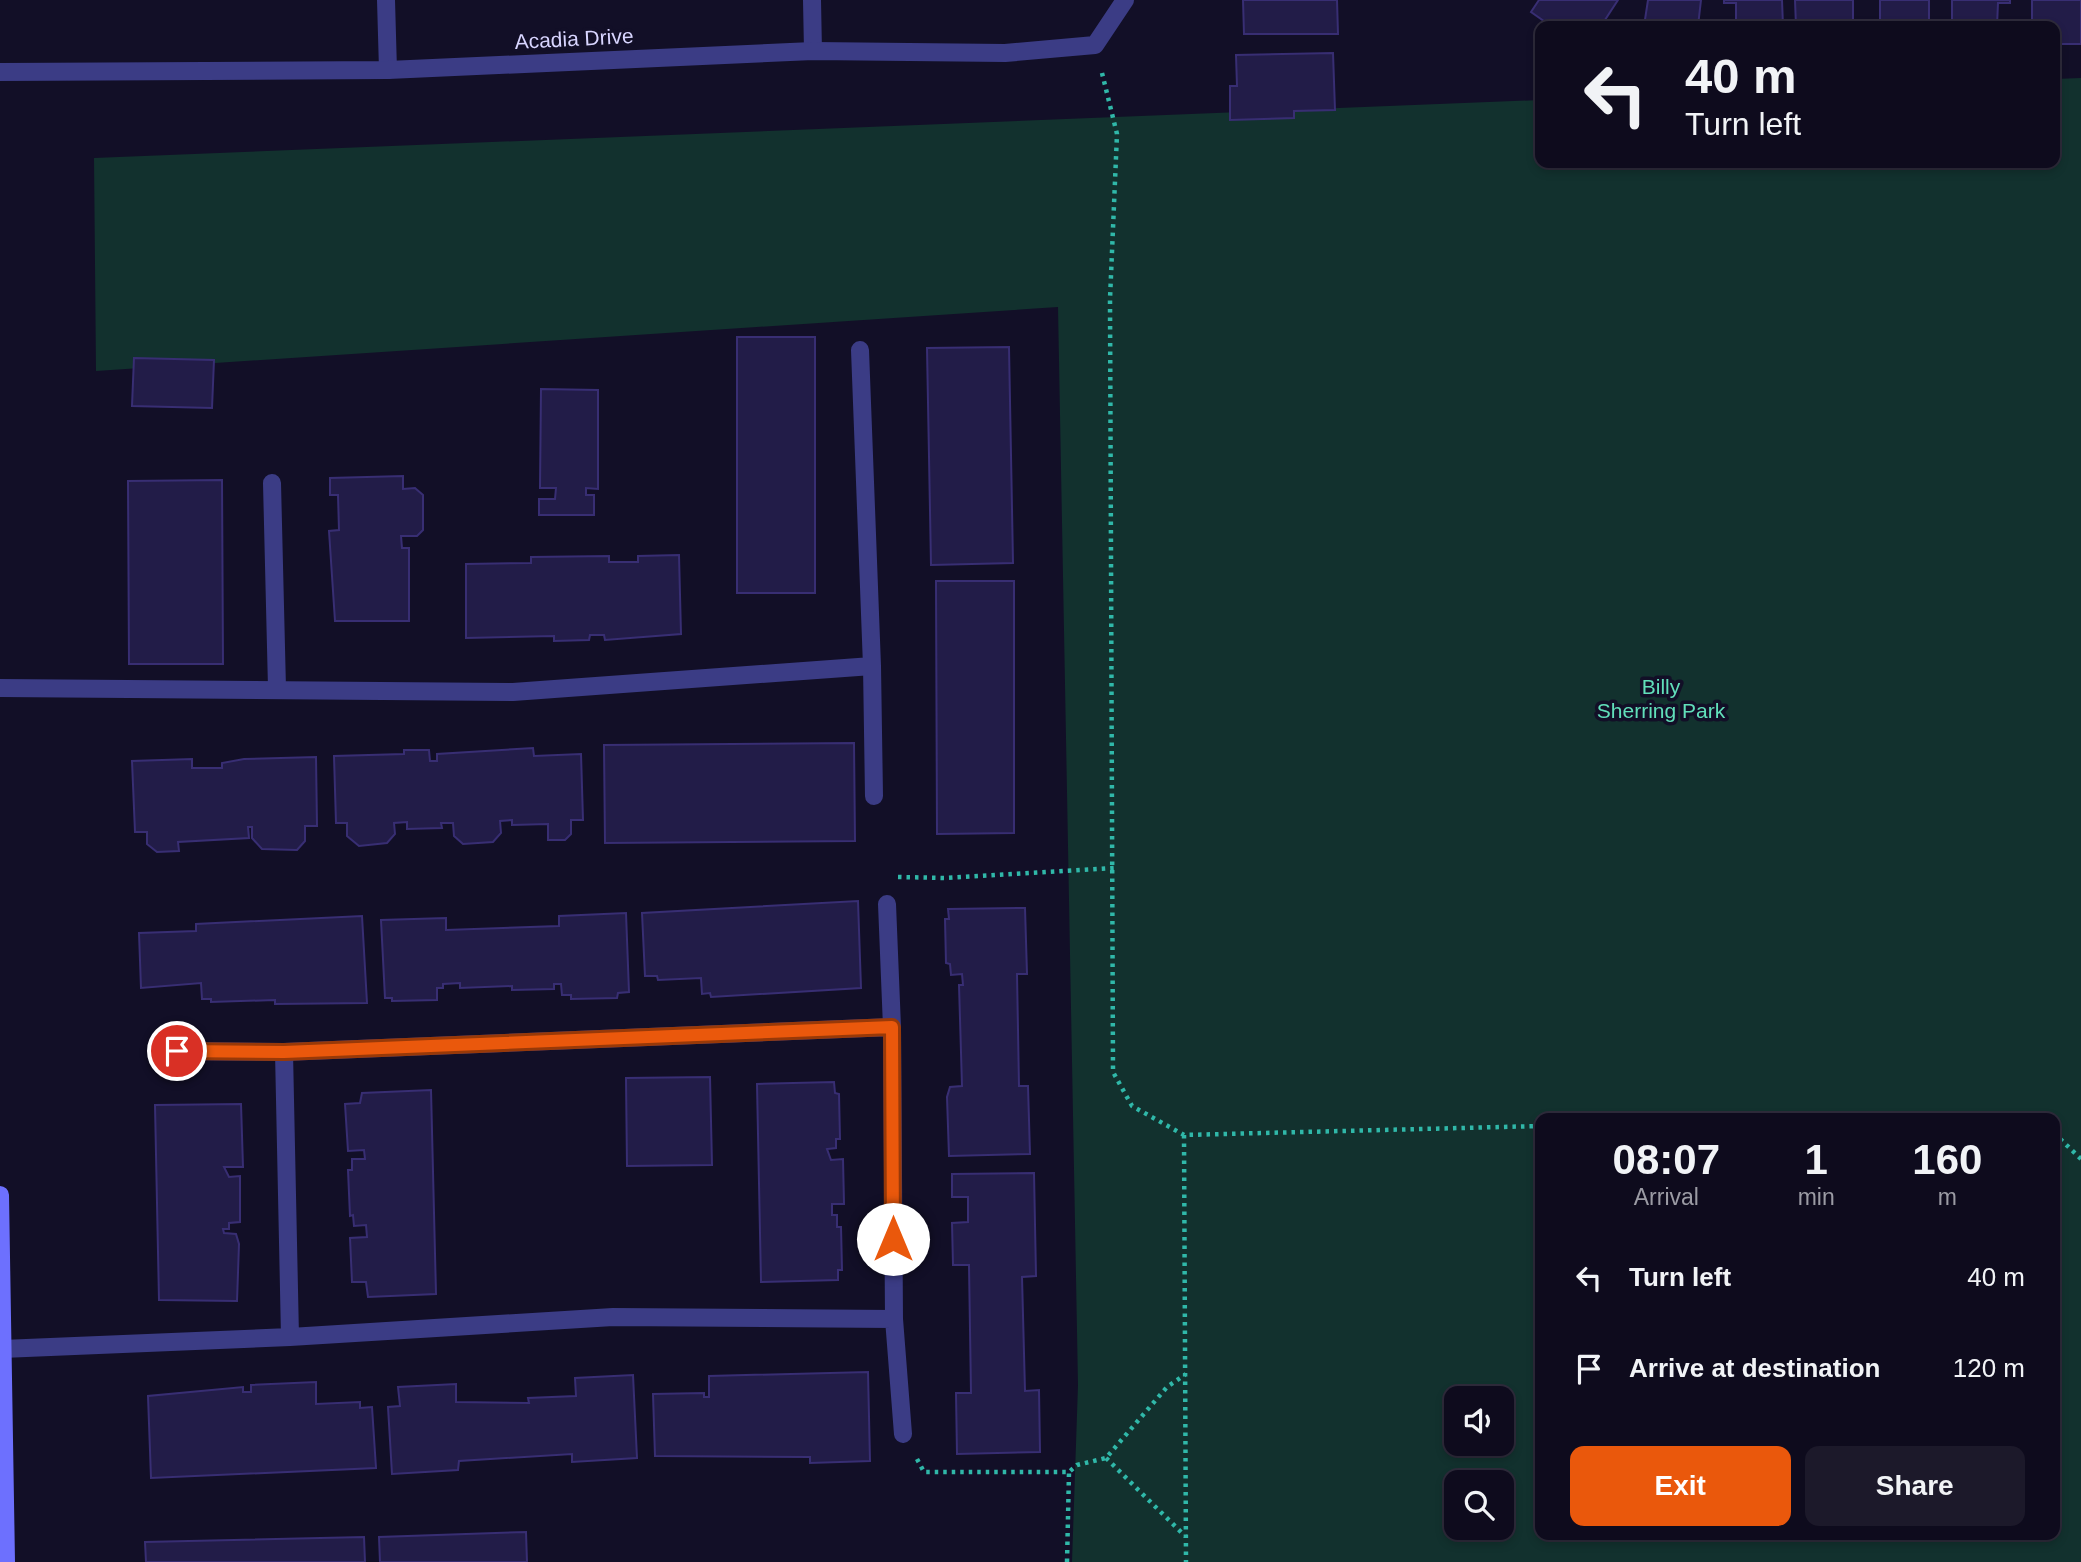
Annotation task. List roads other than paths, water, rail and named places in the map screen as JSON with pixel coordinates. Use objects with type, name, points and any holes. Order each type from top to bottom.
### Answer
[{"type":"main road","points":[[0,1195],[6,1562]]},
{"type":"street","points":[[386,0],[388,70]]},
{"type":"street","points":[[812,0],[813,51]]},
{"type":"street","name":"Acadia Drive","points":[[0,72],[388,70],[813,51],[1005,52],[1095,45],[1125,0]]},
{"type":"street","points":[[860,350],[874,796]]},
{"type":"street","points":[[272,483],[277,688]]},
{"type":"street","points":[[0,688],[277,688],[513,692],[872,666]]},
{"type":"street","points":[[887,904],[892,1027],[894,1318],[903,1434]]},
{"type":"street","points":[[177,1051],[284,1052],[892,1027]]},
{"type":"street","points":[[284,1052],[290,1337]]},
{"type":"street","points":[[2,1349],[290,1337],[613,1317],[894,1318]]},
{"type":"park label","name":"Billy Sherring Park","points":[[1661,699]]}]
